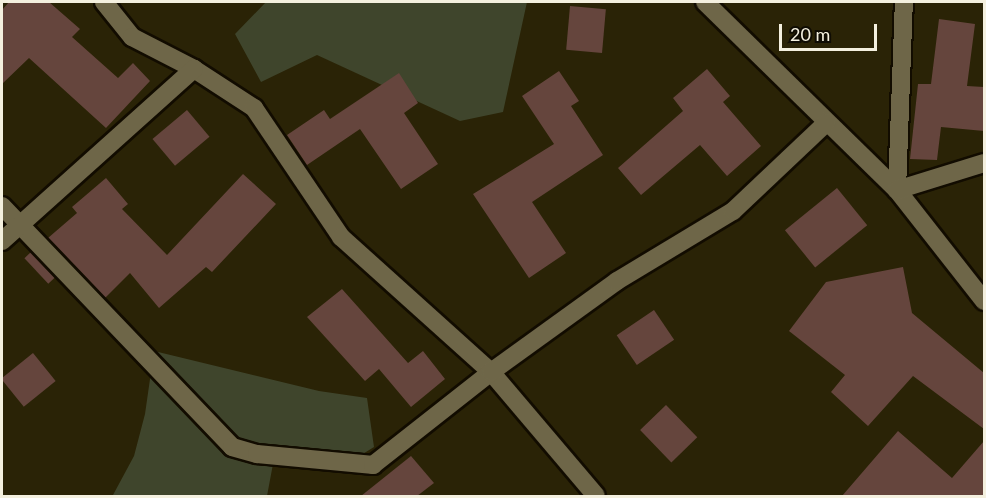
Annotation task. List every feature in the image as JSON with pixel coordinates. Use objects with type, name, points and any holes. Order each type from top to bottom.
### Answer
[{"type":"street","points":[[104,2],[132,36],[194,69],[254,108],[341,237],[491,372],[596,496]]},
{"type":"street","points":[[705,2],[897,190],[984,301]]},
{"type":"street","points":[[897,190],[904,2]]},
{"type":"street","points":[[2,241],[194,69]]},
{"type":"street","points":[[2,206],[232,447],[256,454],[373,465],[491,372],[617,281],[733,211],[827,122]]},
{"type":"street","points":[[897,190],[984,163]]},
{"type":"green space","points":[[266,2],[527,2],[503,112],[460,121],[317,55],[261,82],[235,34]]},
{"type":"green space","points":[[154,351],[319,391],[367,398],[374,447],[345,465],[273,464],[267,496],[90,496],[113,495],[134,456],[145,414]]},
{"type":"building","points":[[9,2],[49,2],[80,29],[72,37],[118,78],[133,63],[150,81],[106,128],[29,58],[2,84],[2,10]]},
{"type":"building","points":[[570,6],[606,9],[602,53],[566,50]]},
{"type":"building","points":[[939,19],[975,24],[967,86],[984,87],[984,131],[941,127],[937,160],[910,159],[918,84],[931,84]]},
{"type":"building","points":[[707,69],[730,96],[723,102],[761,146],[727,176],[700,145],[641,195],[618,168],[683,111],[673,98]]},
{"type":"building","points":[[559,71],[579,101],[571,106],[603,155],[532,202],[566,253],[529,278],[473,194],[554,144],[522,96]]},
{"type":"building","points":[[399,73],[418,103],[404,113],[438,164],[401,189],[360,129],[307,165],[287,135],[324,110],[330,119]]},
{"type":"building","points":[[187,110],[209,137],[175,166],[153,139]]},
{"type":"building","points":[[243,174],[276,204],[212,272],[206,267],[159,308],[130,273],[105,298],[48,238],[77,213],[72,207],[106,178],[128,204],[122,209],[167,255]]},
{"type":"building","points":[[837,188],[867,225],[815,267],[785,230]]},
{"type":"building","points":[[31,252],[55,278],[48,284],[24,258]]},
{"type":"building","points":[[903,267],[912,313],[984,373],[984,429],[913,376],[868,426],[831,392],[845,375],[789,331],[826,282]]},
{"type":"building","points":[[342,289],[408,363],[423,351],[445,379],[411,407],[379,369],[365,381],[307,317]]},
{"type":"building","points":[[654,310],[674,340],[637,365],[617,335]]},
{"type":"building","points":[[33,353],[56,381],[24,407],[2,378]]},
{"type":"building","points":[[666,405],[697,437],[671,462],[640,430]]},
{"type":"building","points":[[898,431],[952,478],[984,441],[984,496],[842,496]]},
{"type":"building","points":[[411,456],[434,483],[417,496],[361,496]]}]
